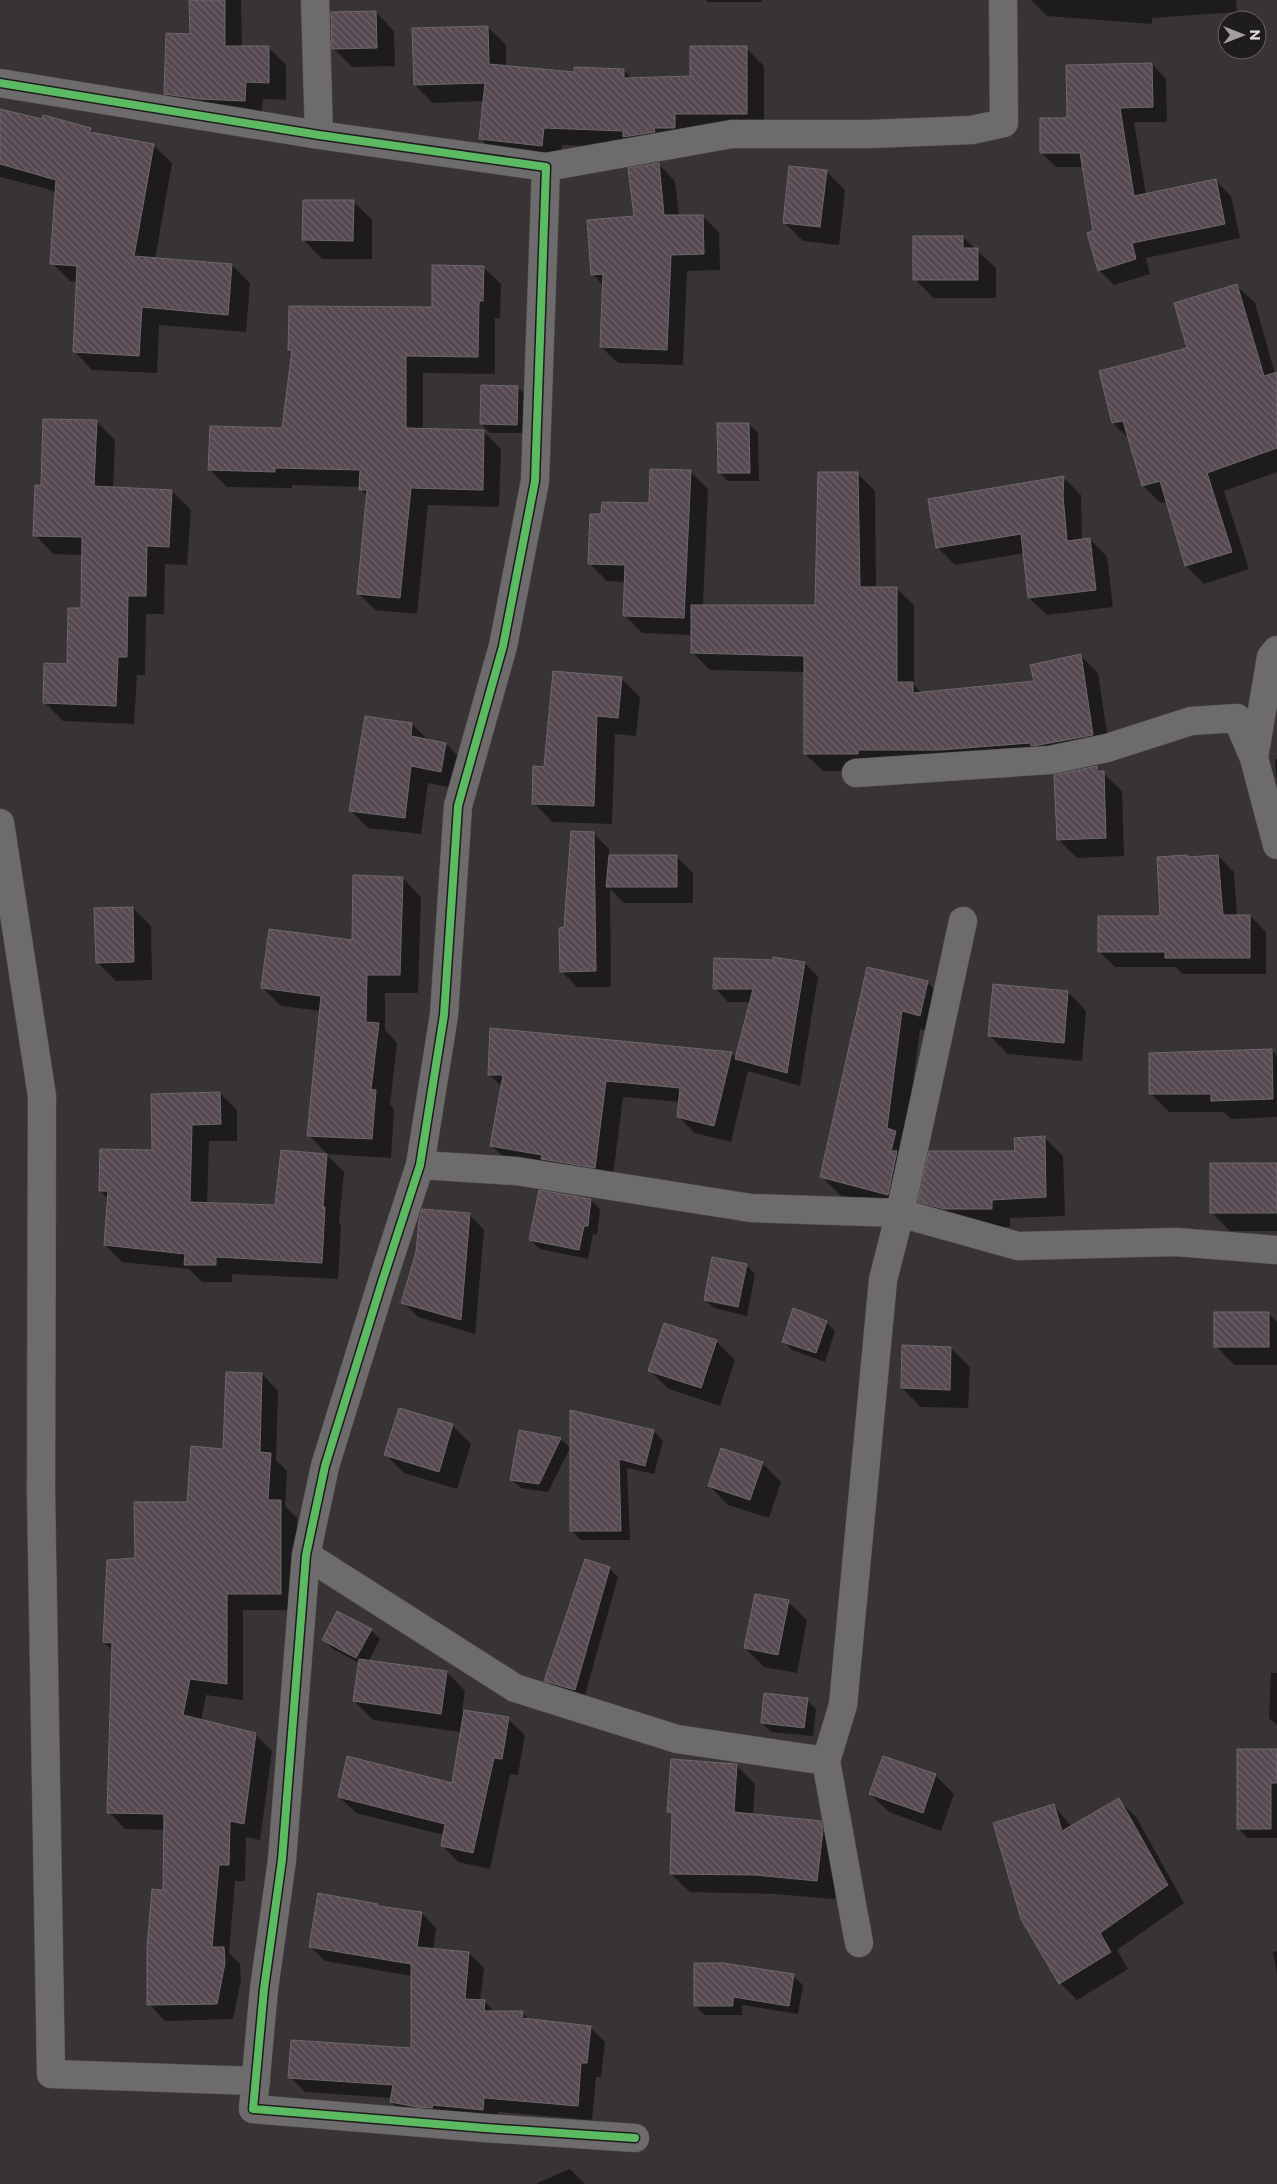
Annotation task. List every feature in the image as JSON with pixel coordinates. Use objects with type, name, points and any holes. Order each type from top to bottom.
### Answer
[{"type":"street","points":[[315,0],[319,135]]},
{"type":"street","points":[[0,83],[319,135],[546,167],[732,134],[870,134],[972,130],[1004,123],[1002,0]]},
{"type":"street","points":[[546,167],[535,481],[503,646],[458,806],[444,1015],[420,1165],[325,1466],[306,1555],[282,1860],[264,1989],[253,2109],[635,2138]]},
{"type":"street","points":[[1254,758],[1271,657],[1277,650]]},
{"type":"street","points":[[856,774],[1050,760],[1107,748],[1191,721],[1237,718],[1254,758],[1277,845]]},
{"type":"street","points":[[0,824],[42,1096],[41,1491],[51,2074],[256,2081]]},
{"type":"street","points":[[859,1943],[826,1761],[843,1705],[883,1280],[900,1213],[962,921]]},
{"type":"street","points":[[420,1165],[516,1171],[751,1208],[900,1213],[1018,1246],[1176,1242],[1277,1250]]},
{"type":"street","points":[[306,1555],[515,1688],[677,1739],[826,1761]]},
{"type":"building","points":[[189,0],[225,0],[225,46],[269,46],[269,83],[246,82],[245,101],[198,99],[164,94],[166,33],[190,34]]},
{"type":"building","points":[[376,11],[377,48],[332,49],[331,12]]},
{"type":"building","points":[[488,26],[489,64],[574,72],[574,67],[624,69],[624,78],[690,76],[690,46],[747,46],[747,114],[675,114],[675,128],[654,128],[655,132],[623,137],[623,131],[544,128],[542,146],[479,139],[485,83],[414,85],[412,28]]},
{"type":"building","points":[[1152,63],[1153,107],[1120,108],[1134,196],[1216,179],[1225,224],[1132,243],[1136,259],[1098,271],[1087,233],[1093,231],[1080,153],[1040,153],[1040,118],[1067,118],[1066,65]]},
{"type":"building","points":[[0,109],[42,119],[43,115],[91,128],[90,132],[154,144],[134,256],[232,264],[228,315],[142,307],[139,356],[73,352],[77,266],[50,264],[56,180],[0,164]]},
{"type":"building","points":[[659,163],[664,215],[703,215],[704,254],[671,255],[667,350],[600,347],[603,274],[591,275],[587,220],[634,216],[628,168]]},
{"type":"building","points":[[789,166],[827,170],[820,227],[783,223]]},
{"type":"building","points":[[303,200],[354,200],[353,241],[302,240]]},
{"type":"building","points":[[913,236],[963,236],[963,248],[978,248],[978,280],[913,280]]},
{"type":"building","points":[[432,265],[484,266],[483,301],[479,301],[478,357],[406,356],[406,428],[484,430],[483,490],[411,488],[400,598],[357,594],[367,490],[359,490],[360,470],[275,468],[275,472],[208,470],[210,426],[282,428],[292,350],[288,350],[289,306],[432,307]]},
{"type":"building","points":[[1237,284],[1264,376],[1277,372],[1277,448],[1207,473],[1232,552],[1185,566],[1160,481],[1142,486],[1123,421],[1112,423],[1099,371],[1187,348],[1174,303]]},
{"type":"building","points":[[481,385],[518,386],[517,425],[480,424]]},
{"type":"building","points":[[43,419],[97,420],[94,486],[172,490],[169,547],[147,546],[146,596],[128,596],[127,657],[118,657],[116,706],[43,703],[44,663],[67,664],[68,608],[81,608],[82,537],[33,536],[35,485],[41,485]]},
{"type":"building","points":[[717,423],[749,423],[750,473],[718,473]]},
{"type":"building","points":[[650,469],[691,470],[684,618],[623,616],[625,565],[588,564],[590,514],[601,514],[602,502],[649,503]]},
{"type":"building","points":[[818,472],[858,472],[860,587],[897,587],[897,682],[913,682],[913,693],[1034,681],[1030,665],[1081,654],[1093,735],[1031,746],[1030,743],[940,750],[858,750],[858,754],[804,754],[804,656],[691,653],[691,605],[815,605]]},
{"type":"building","points":[[1064,476],[1063,495],[1067,541],[1090,538],[1096,590],[1028,598],[1021,534],[936,548],[928,499]]},
{"type":"building","points":[[553,671],[622,677],[618,718],[597,716],[594,806],[532,804],[533,766],[544,767]]},
{"type":"building","points":[[365,716],[412,723],[411,736],[446,743],[441,772],[411,766],[405,818],[349,811]]},
{"type":"building","points":[[1097,766],[1098,771],[1104,771],[1106,838],[1057,840],[1054,775]]},
{"type":"building","points":[[571,831],[594,832],[596,971],[560,972],[559,928],[564,927]]},
{"type":"building","points":[[609,855],[677,855],[677,887],[606,887]]},
{"type":"building","points":[[1187,855],[1187,857],[1218,855],[1223,915],[1250,915],[1250,958],[1165,958],[1165,952],[1098,952],[1098,916],[1160,916],[1157,857]]},
{"type":"building","points":[[353,875],[403,877],[400,975],[367,975],[366,1022],[379,1023],[371,1089],[376,1090],[372,1139],[307,1136],[321,996],[261,988],[269,929],[352,940]]},
{"type":"building","points":[[133,907],[134,962],[96,963],[94,908]]},
{"type":"building","points":[[773,957],[805,962],[787,1073],[735,1059],[753,989],[713,989],[714,958],[773,960]]},
{"type":"building","points":[[867,967],[928,981],[920,1016],[902,1011],[887,1128],[896,1131],[891,1151],[897,1151],[888,1195],[820,1177]]},
{"type":"building","points":[[993,984],[1068,991],[1064,1043],[988,1036]]},
{"type":"building","points":[[490,1028],[732,1052],[714,1126],[677,1117],[680,1088],[606,1081],[595,1168],[541,1159],[542,1155],[490,1146],[503,1075],[488,1075]]},
{"type":"building","points":[[1272,1049],[1273,1099],[1211,1101],[1211,1094],[1149,1094],[1149,1053]]},
{"type":"building","points":[[220,1092],[221,1124],[192,1125],[190,1202],[275,1205],[281,1150],[327,1154],[323,1207],[325,1207],[322,1263],[216,1257],[216,1265],[184,1265],[185,1254],[104,1245],[108,1191],[99,1191],[100,1149],[152,1150],[151,1094]]},
{"type":"building","points":[[1045,1136],[1046,1197],[992,1200],[992,1209],[944,1209],[918,1202],[929,1151],[1015,1151],[1014,1138]]},
{"type":"building","points":[[1210,1163],[1277,1163],[1277,1213],[1210,1213]]},
{"type":"building","points":[[539,1190],[591,1199],[588,1226],[584,1226],[579,1250],[529,1240]]},
{"type":"building","points":[[422,1209],[470,1213],[461,1320],[401,1303],[416,1252]]},
{"type":"building","points":[[712,1257],[747,1264],[738,1307],[704,1300]]},
{"type":"building","points":[[793,1308],[827,1321],[816,1353],[782,1342]]},
{"type":"building","points":[[1214,1312],[1269,1312],[1269,1347],[1214,1347]]},
{"type":"building","points":[[664,1323],[717,1340],[701,1388],[648,1371]]},
{"type":"building","points":[[902,1345],[951,1347],[950,1390],[901,1388]]},
{"type":"building","points":[[226,1372],[262,1373],[260,1452],[271,1453],[268,1500],[281,1500],[281,1594],[227,1594],[227,1684],[190,1679],[183,1715],[256,1733],[244,1824],[230,1821],[229,1865],[219,1865],[212,1947],[224,1947],[225,1963],[217,2004],[147,2005],[147,1947],[152,1889],[163,1890],[164,1814],[107,1813],[112,1643],[103,1642],[107,1560],[135,1558],[134,1502],[187,1502],[191,1446],[223,1449]]},
{"type":"building","points":[[399,1408],[453,1424],[439,1472],[384,1455]]},
{"type":"building","points":[[570,1410],[654,1430],[645,1466],[619,1459],[621,1531],[570,1531]]},
{"type":"building","points":[[519,1430],[561,1438],[539,1484],[510,1480]]},
{"type":"building","points":[[721,1448],[763,1462],[750,1500],[708,1486]]},
{"type":"building","points":[[585,1559],[610,1567],[575,1690],[544,1681]]},
{"type":"building","points":[[755,1594],[789,1600],[778,1655],[744,1648]]},
{"type":"building","points":[[337,1611],[372,1629],[356,1658],[322,1640]]},
{"type":"building","points":[[359,1659],[447,1671],[441,1714],[353,1701]]},
{"type":"building","points":[[764,1693],[808,1698],[804,1728],[761,1723]]},
{"type":"building","points":[[464,1710],[509,1717],[502,1759],[494,1758],[473,1853],[441,1846],[445,1824],[338,1797],[347,1756],[452,1783]]},
{"type":"building","points":[[1237,1749],[1277,1749],[1277,1783],[1271,1783],[1271,1829],[1237,1829]]},
{"type":"building","points":[[883,1756],[936,1774],[923,1813],[869,1794]]},
{"type":"building","points":[[671,1759],[737,1764],[734,1812],[821,1821],[823,1830],[817,1881],[755,1875],[670,1874],[672,1813],[667,1812]]},
{"type":"building","points":[[1119,1798],[1168,1885],[1100,1933],[1111,1952],[1059,1984],[1021,1919],[993,1823],[1054,1804],[1062,1831]]},
{"type":"building","points":[[318,1893],[378,1904],[378,1906],[422,1912],[417,1947],[469,1952],[465,1999],[485,2000],[484,2011],[523,2011],[522,2018],[591,2026],[587,2063],[581,2063],[578,2106],[484,2098],[483,2110],[433,2105],[432,2108],[417,2107],[390,2102],[393,2085],[288,2078],[291,2040],[411,2048],[411,1964],[309,1947]]},
{"type":"building","points":[[694,1963],[723,1963],[794,1974],[789,2006],[733,1997],[733,2006],[694,2006]]},
{"type":"cycle path","points":[[0,83],[319,135],[546,167],[535,481],[503,646],[458,806],[444,1015],[420,1165],[325,1466],[306,1555],[282,1860],[264,1989],[253,2109],[635,2138]]}]
